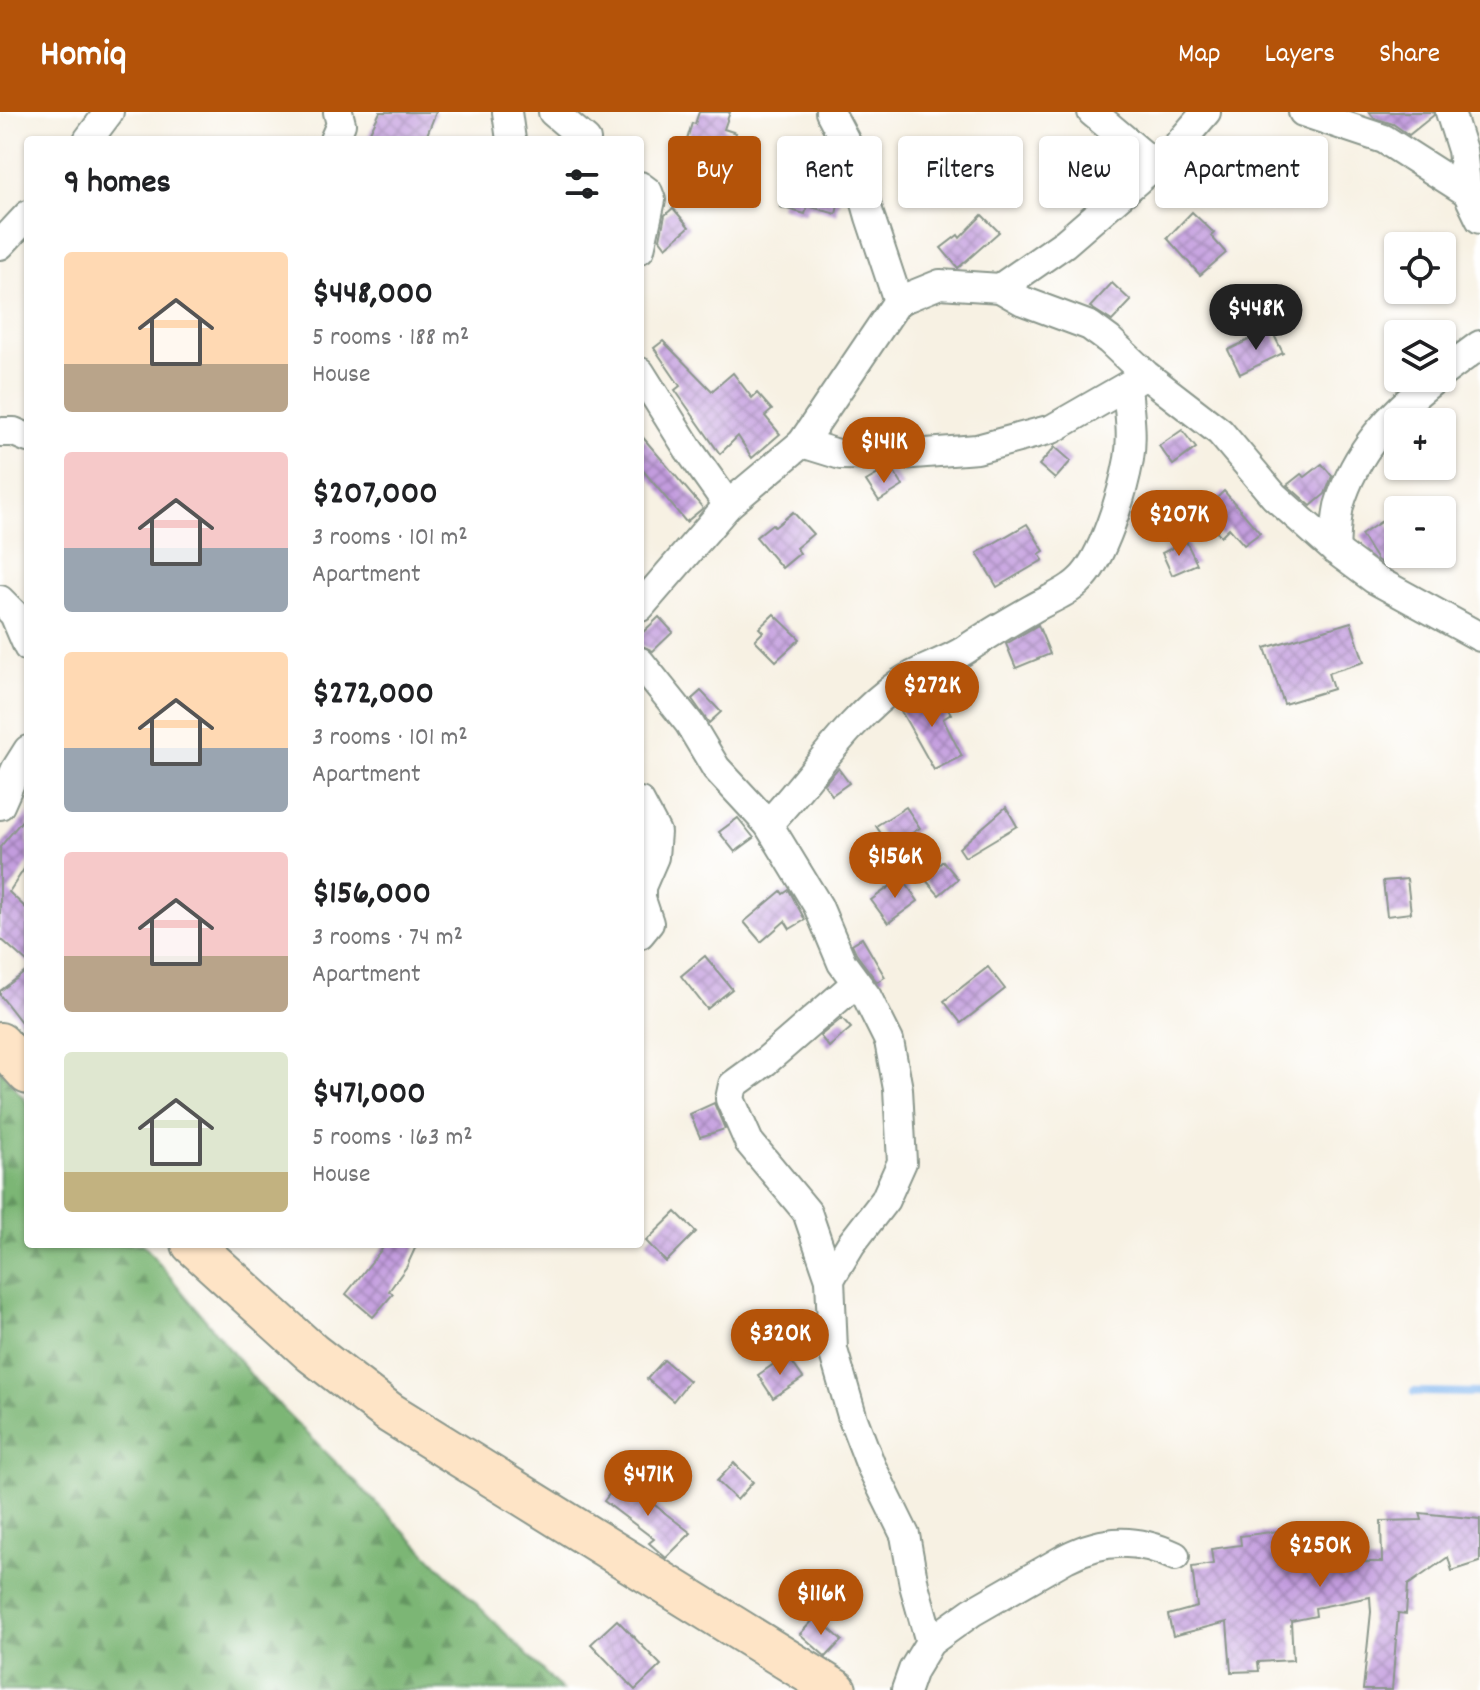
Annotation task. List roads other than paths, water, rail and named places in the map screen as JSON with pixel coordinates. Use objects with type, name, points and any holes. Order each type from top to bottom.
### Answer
[{"type":"street","points":[[91,136],[109,112]]},
{"type":"street","points":[[336,136],[341,124],[338,112]]},
{"type":"street","points":[[507,112],[510,136]]},
{"type":"street","points":[[553,112],[581,136]]},
{"type":"street","points":[[830,112],[852,154],[898,301]]},
{"type":"street","points":[[1000,288],[1065,243],[1155,165],[1092,112]]},
{"type":"street","points":[[1186,136],[1206,112]]},
{"type":"street","points":[[1303,112],[1384,139],[1467,192]]},
{"type":"street","points":[[1450,112],[1462,150],[1467,192],[1480,219]]},
{"type":"street","points":[[644,189],[651,200],[644,231]]},
{"type":"street","points":[[0,245],[24,218]]},
{"type":"street","points":[[644,602],[728,505],[802,443],[898,301],[940,284],[1000,288],[1023,301],[1090,326],[1128,356],[1137,381],[1130,421],[1129,458],[1101,550],[1092,569],[1077,584],[964,650],[902,681],[875,702],[768,824]]},
{"type":"street","points":[[1456,363],[1480,345]]},
{"type":"street","points":[[644,378],[728,505]]},
{"type":"street","points":[[802,443],[841,455],[888,456],[977,449],[1052,429],[1137,381]]},
{"type":"street","points":[[1137,381],[1220,432],[1274,496],[1335,550],[1374,579],[1480,637]]},
{"type":"street","points":[[1335,550],[1339,507],[1363,450],[1403,403],[1418,392]]},
{"type":"street","points":[[0,432],[14,432],[24,436]]},
{"type":"street","points":[[0,600],[14,614],[24,638]]},
{"type":"street","points":[[644,667],[682,712],[716,768],[768,824],[818,906],[842,963],[875,1011],[889,1041],[898,1089],[902,1162],[885,1200],[851,1244],[830,1279]]},
{"type":"street","points":[[0,805],[24,756]]},
{"type":"street","points":[[644,810],[656,832],[654,857],[644,880]]},
{"type":"street","points":[[644,908],[649,923],[644,929]]},
{"type":"street","points":[[856,983],[730,1090],[730,1099],[749,1142],[807,1212],[830,1279],[833,1350],[866,1455],[905,1535],[914,1585],[930,1642]]},
{"type":"street","points":[[196,1248],[312,1353],[390,1413],[836,1690]]},
{"type":"street","points":[[906,1690],[913,1670],[930,1642],[1017,1584],[1081,1550],[1129,1541],[1151,1545],[1175,1556]]},
{"type":"waterway","points":[[1414,1392],[1480,1393]]}]
